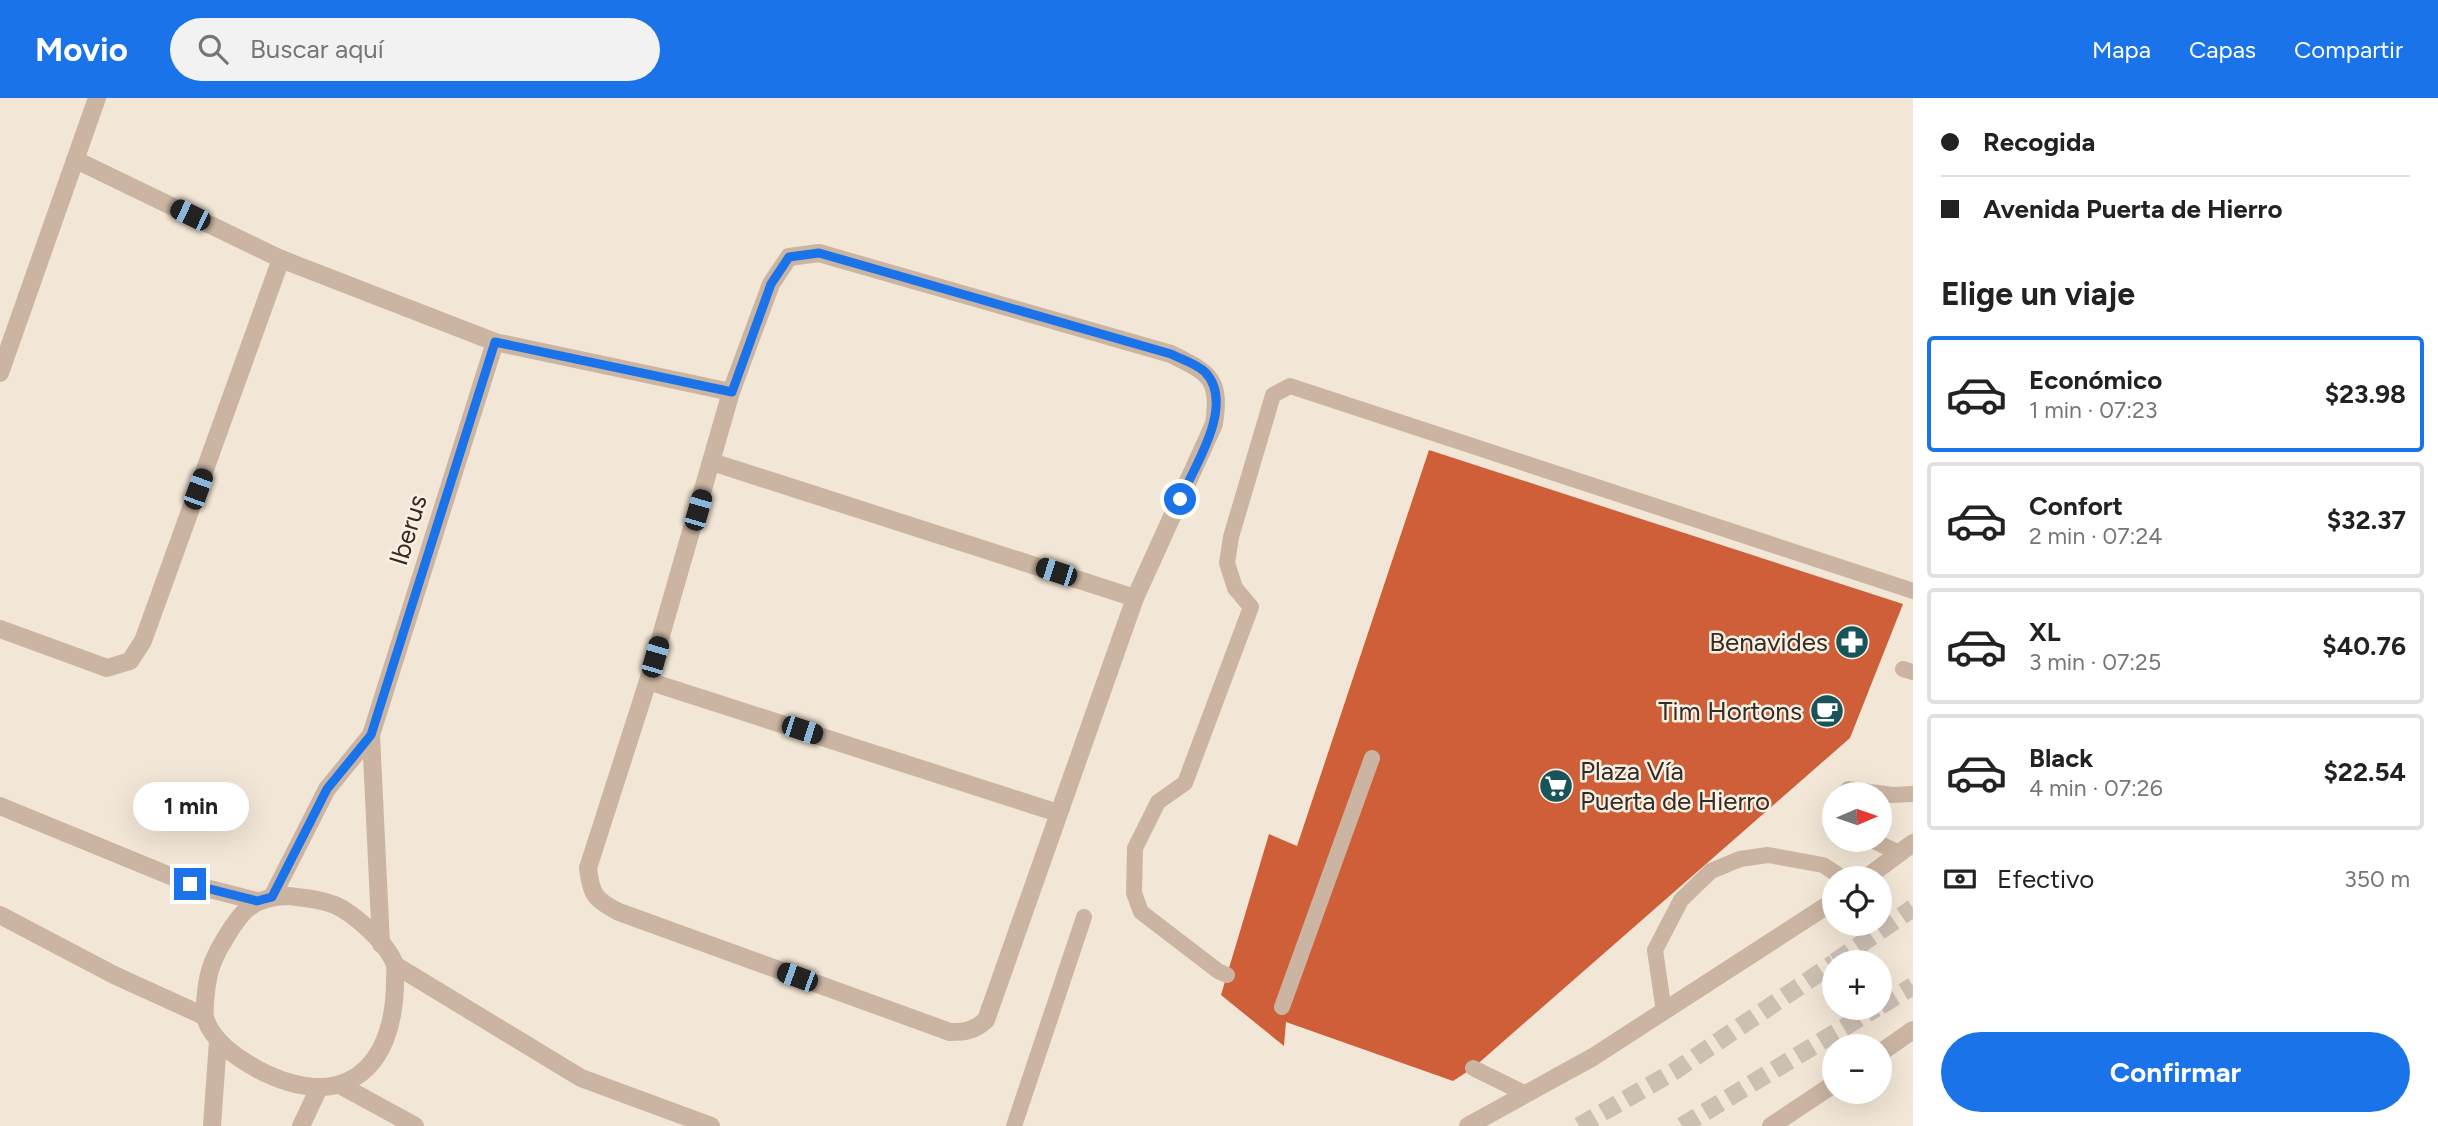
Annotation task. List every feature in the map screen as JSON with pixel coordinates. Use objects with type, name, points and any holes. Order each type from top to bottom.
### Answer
[{"type":"street","points":[[0,373],[97,98]]},
{"type":"street","points":[[76,160],[281,259],[495,342],[732,392]]},
{"type":"street","points":[[819,253],[1171,354],[1204,370],[1214,385],[1217,404],[1214,424],[1135,598],[986,1020],[966,1032],[950,1032],[619,912],[600,902],[590,888],[588,868],[648,681],[732,392],[771,284],[789,257],[819,253]]},
{"type":"street","points":[[0,629],[107,668],[130,661],[143,641],[281,259]]},
{"type":"street","name":"Iberus","points":[[381,944],[371,735],[495,342]]},
{"type":"street","points":[[712,462],[1135,598]]},
{"type":"street","points":[[648,681],[1058,813]]},
{"type":"street","name":"Iberus","points":[[265,899],[327,789],[371,735]]},
{"type":"street","points":[[0,806],[190,884],[265,899],[313,898],[336,906],[357,918],[381,944],[395,965],[581,1078],[711,1126]]},
{"type":"street","points":[[1882,866],[1906,848]]},
{"type":"street","points":[[265,899],[237,919],[221,944],[207,974],[204,1016],[218,1041],[240,1060],[265,1073],[291,1083],[319,1088],[340,1085],[364,1073],[385,1044],[395,1010],[395,965]]},
{"type":"street","points":[[1468,1126],[1593,1057],[1822,909]]},
{"type":"street","points":[[0,915],[114,975],[204,1016]]},
{"type":"street","points":[[1892,1045],[1913,1030]]},
{"type":"street","points":[[212,1126],[218,1041]]},
{"type":"street","points":[[340,1085],[415,1126]]},
{"type":"street","points":[[301,1126],[319,1088]]},
{"type":"street","points":[[1771,1126],[1822,1092]]},
{"type":"lane","points":[[1227,975],[1140,912],[1134,893],[1135,848],[1158,802],[1185,783],[1251,607],[1235,588],[1227,563],[1231,537],[1273,396],[1290,386],[1913,591]]},
{"type":"lane","points":[[1282,1007],[1372,758]]},
{"type":"lane","points":[[1892,795],[1913,794]]},
{"type":"lane","points":[[1664,1012],[1655,950],[1681,900],[1711,871],[1740,859],[1768,855],[1825,866]]},
{"type":"lane","points":[[1014,1126],[1084,917]]},
{"type":"lane","points":[[1474,1069],[1526,1094]]},
{"type":"building","name":"Plaza Vía Puerta de Hierro","points":[[1429,450],[1903,604],[1850,738],[1473,1068],[1453,1081],[1286,1022],[1284,1046],[1221,995],[1269,834],[1297,846]]},
{"type":"tunnel","points":[[1852,950],[1913,908]]},
{"type":"tunnel","points":[[1579,1126],[1673,1072],[1822,971]]},
{"type":"tunnel","points":[[1892,999],[1913,986]]},
{"type":"tunnel","points":[[1682,1126],[1856,1020]]},
{"type":"place","name":"Benavides","points":[[1852,642]]},
{"type":"place","name":"Tim Hortons","points":[[1827,711]]},
{"type":"place","name":"Plaza Vía Puerta de Hierro","points":[[1556,786]]},
{"type":"route","points":[[190,884],[257,901],[272,897],[327,789],[371,735],[495,342],[732,392],[771,284],[789,257],[819,253],[1171,354],[1204,370],[1214,385],[1217,404],[1214,424],[1180,499]]}]
